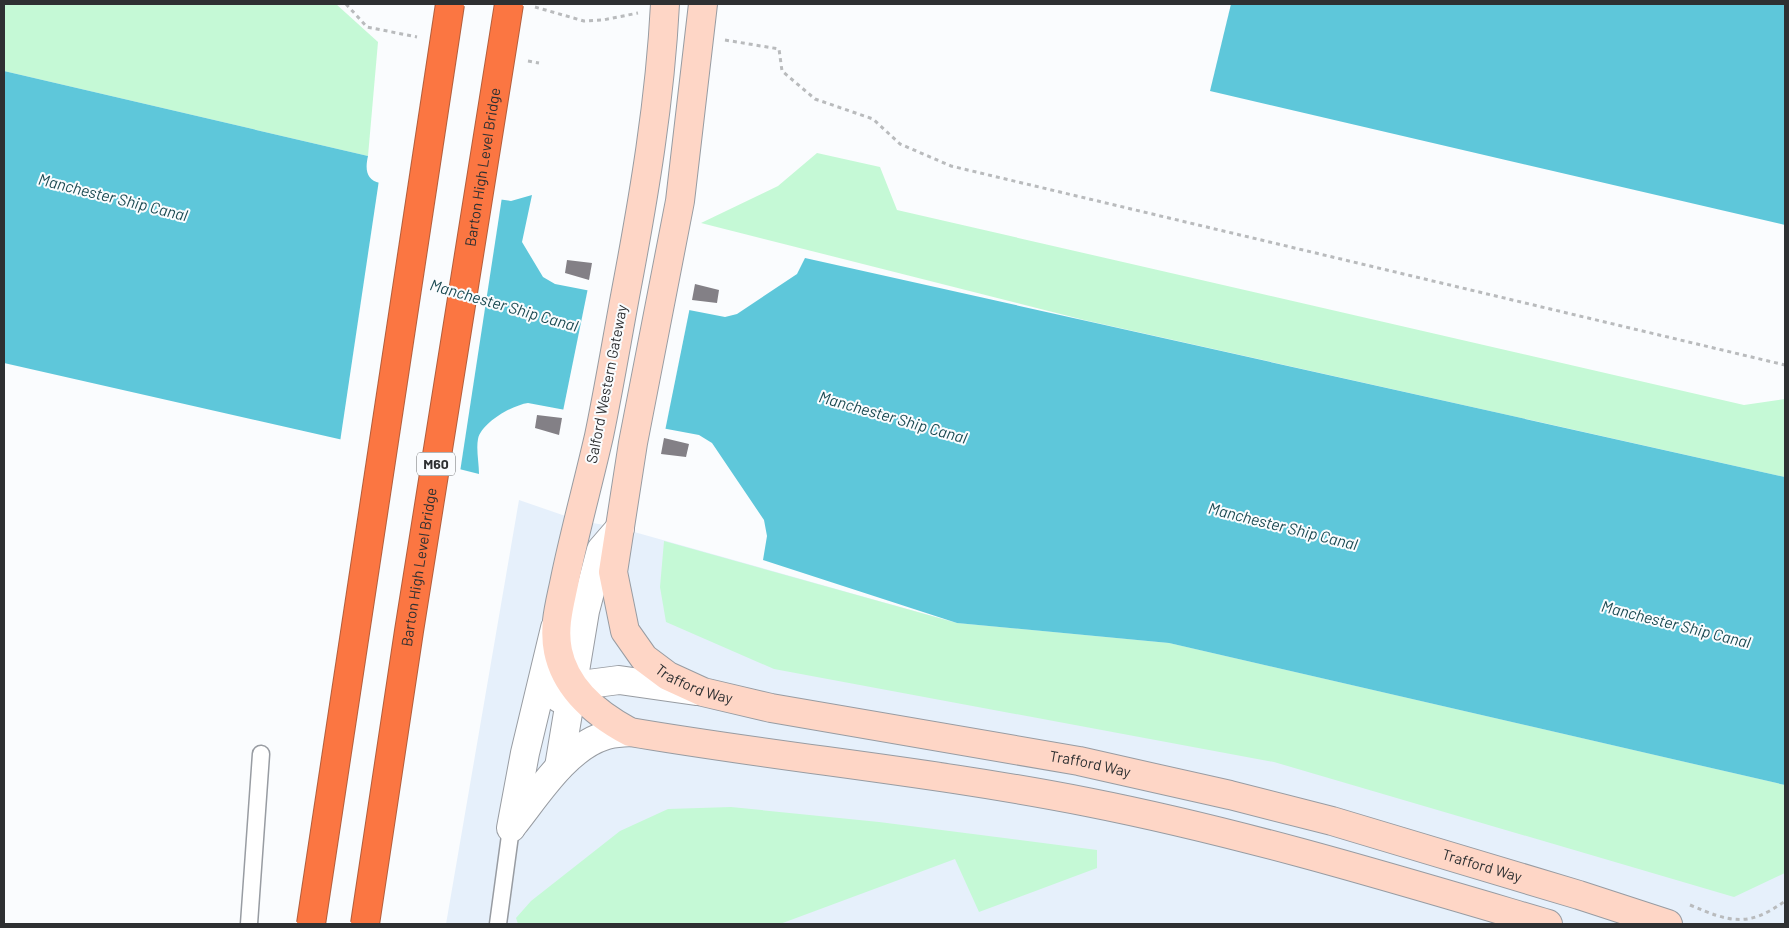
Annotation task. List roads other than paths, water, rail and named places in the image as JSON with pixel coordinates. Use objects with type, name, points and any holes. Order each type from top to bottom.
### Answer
[{"type":"highway","points":[[311,924],[450,4]]},
{"type":"highway","name":"Barton High Level Bridge","points":[[366,924],[409,631],[520,5]]},
{"type":"street","points":[[560,767],[585,611],[601,550],[620,528],[633,443],[680,201],[703,4]]},
{"type":"street","name":"Salford Western Gateway","points":[[630,732],[608,720],[588,704],[573,686],[558,654],[555,628],[577,520],[598,436],[642,211],[656,116],[665,9]]},
{"type":"street","name":"Trafford Way","points":[[620,528],[612,572],[625,632],[644,658],[668,676],[703,692],[771,708],[1079,761],[1230,795],[1341,824],[1579,895],[1668,924]]},
{"type":"street","points":[[511,828],[532,719],[555,628]]},
{"type":"street","points":[[532,719],[573,686],[618,680],[703,692]]},
{"type":"street","points":[[511,828],[560,767],[584,747],[603,736],[630,732],[956,778],[1121,809],[1204,827],[1330,860],[1548,924]]},
{"type":"lane","points":[[249,924],[261,754]]},
{"type":"lane","points":[[498,924],[511,828]]},
{"type":"water","points":[[1231,4],[1785,4],[1785,225],[1210,91]]},
{"type":"water","name":"Manchester Ship Canal","points":[[4,71],[368,156],[369,177],[375,182],[511,201],[532,195],[522,242],[543,277],[555,284],[725,317],[737,314],[797,274],[805,258],[1785,477],[1785,785],[1169,643],[957,623],[763,560],[767,536],[764,520],[712,443],[699,435],[528,403],[522,404],[499,415],[485,426],[477,443],[479,474],[352,442],[4,363]]}]
